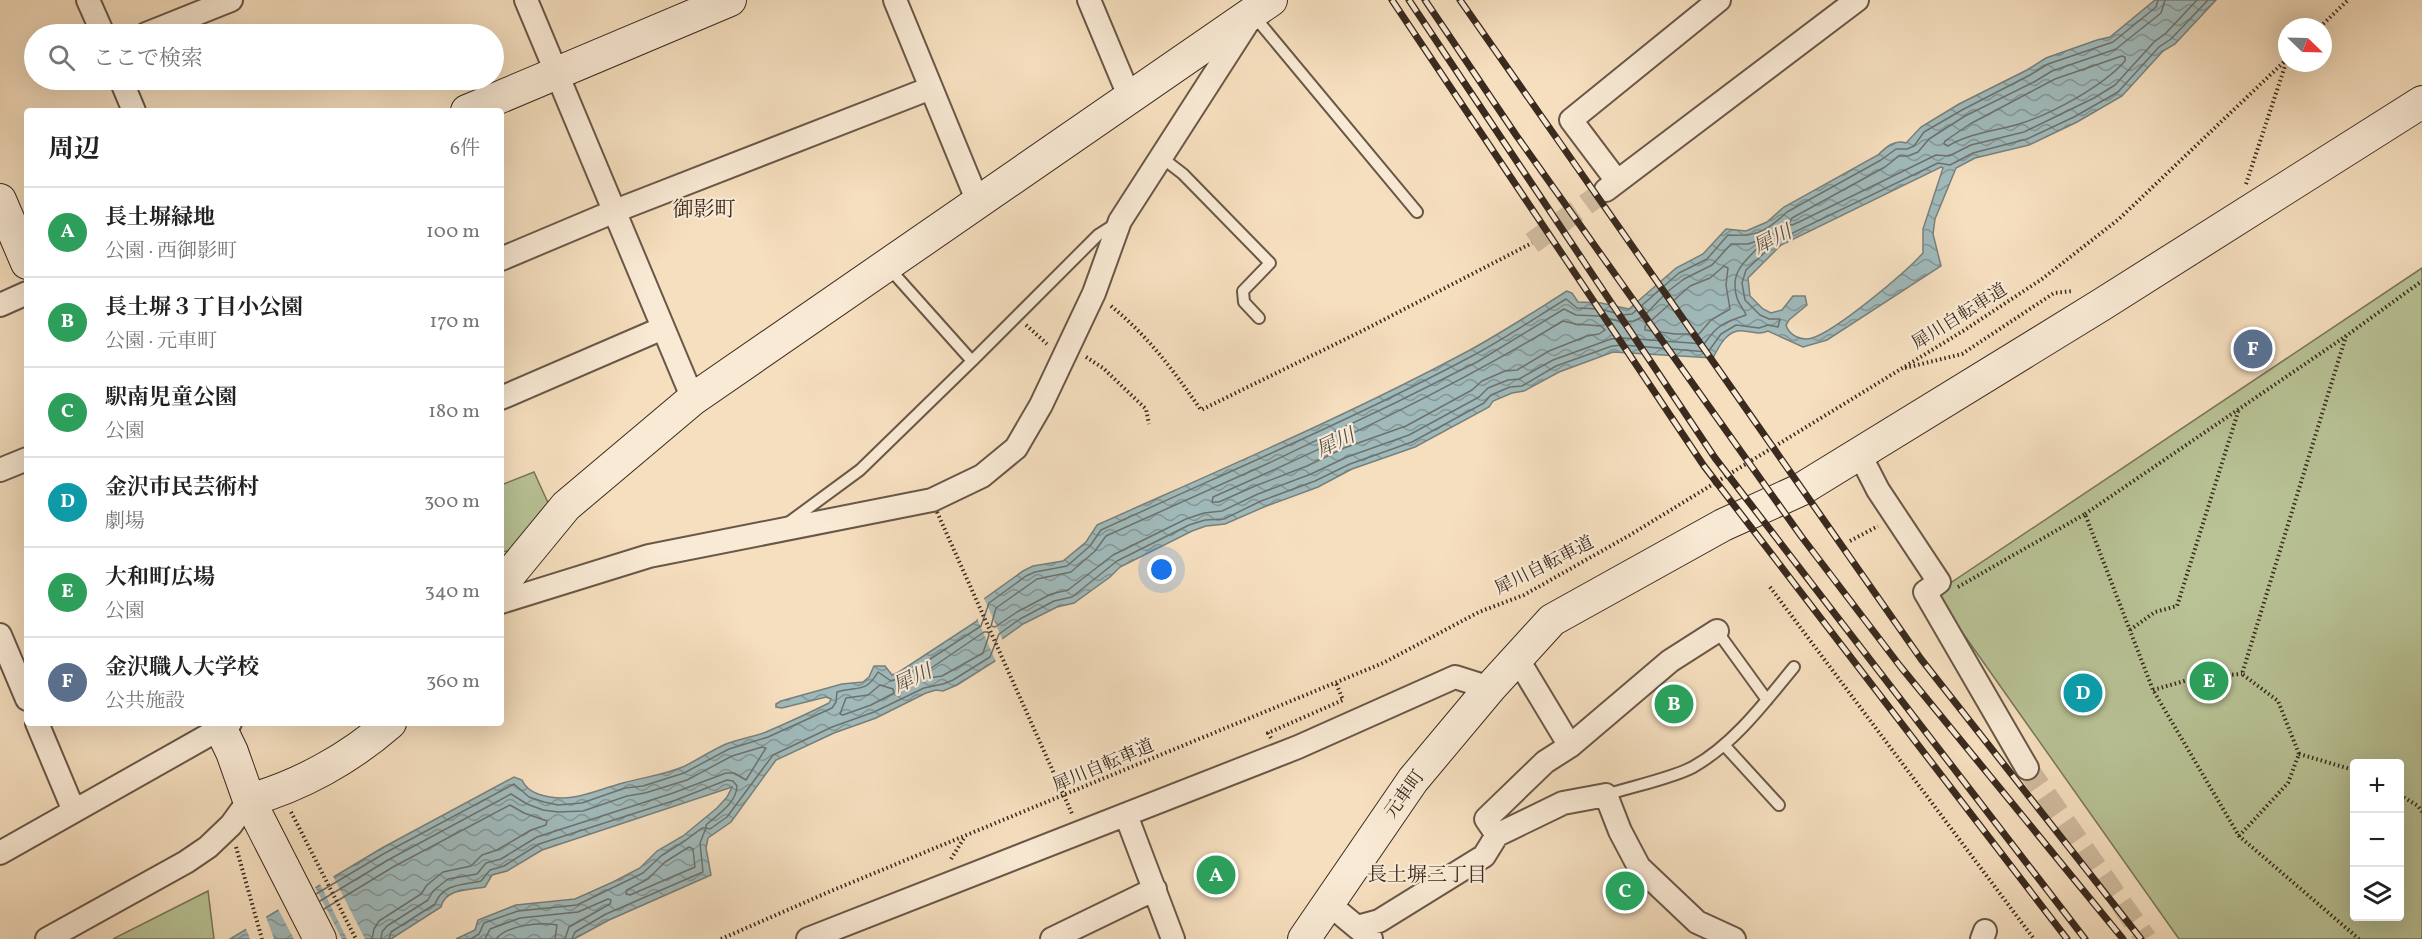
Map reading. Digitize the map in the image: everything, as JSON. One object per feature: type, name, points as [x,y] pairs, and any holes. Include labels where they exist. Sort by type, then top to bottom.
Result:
[{"type":"street","points":[[88,0],[98,24]]},
{"type":"street","points":[[171,24],[231,0]]},
{"type":"street","points":[[526,0],[693,399]]},
{"type":"street","points":[[473,108],[730,0]]},
{"type":"street","points":[[895,0],[978,202]]},
{"type":"street","points":[[1089,0],[1130,98]]},
{"type":"street","points":[[1719,0],[1571,120],[1612,185],[1857,0]]},
{"type":"street","points":[[504,581],[566,506],[693,399],[1262,7]]},
{"type":"street","points":[[504,601],[650,556],[932,500],[982,476],[1016,448],[1041,405],[1094,293],[1120,221],[1262,7]]},
{"type":"street","points":[[504,258],[615,211],[931,88]]},
{"type":"street","points":[[125,90],[133,108]]},
{"type":"street","name":"元車町","points":[[1305,939],[1413,780],[1516,658],[1552,620],[1723,525],[1800,490],[2422,102]]},
{"type":"street","points":[[0,200],[24,256]]},
{"type":"street","points":[[0,305],[24,294]]},
{"type":"street","points":[[504,397],[663,327]]},
{"type":"street","points":[[1859,453],[1878,490],[1940,582],[1925,592],[2027,768]]},
{"type":"street","points":[[0,470],[24,460]]},
{"type":"street","points":[[1497,836],[1486,819],[1545,762],[1570,746],[1670,661],[1717,631]]},
{"type":"street","points":[[0,635],[6,666],[24,694]]},
{"type":"street","points":[[1516,658],[1570,746]]},
{"type":"street","points":[[808,939],[1278,755],[1455,677],[1490,688]]},
{"type":"street","points":[[38,726],[74,811]]},
{"type":"street","points":[[0,853],[221,726]]},
{"type":"street","points":[[223,726],[256,814],[320,939]]},
{"type":"street","points":[[47,939],[193,857],[208,847],[231,825],[256,814],[283,790],[366,745],[387,726]]},
{"type":"street","points":[[1329,904],[1364,933],[1379,921],[1484,856],[1497,836],[1563,802],[1606,795],[1620,831],[1639,867],[1695,931],[1734,939]]},
{"type":"street","points":[[1126,815],[1173,939]]},
{"type":"street","points":[[1052,939],[1155,889]]},
{"type":"lane","points":[[1262,7],[1417,212]]},
{"type":"lane","points":[[1161,157],[1183,174],[1270,263],[1243,291],[1244,302],[1259,318]]},
{"type":"lane","points":[[776,531],[860,470],[1098,235],[1120,221]]},
{"type":"lane","points":[[886,265],[972,361]]},
{"type":"lane","points":[[1717,631],[1767,700]]},
{"type":"lane","points":[[1606,795],[1691,768],[1724,745],[1794,668]]},
{"type":"lane","points":[[1724,745],[1779,805]]},
{"type":"path","points":[[2329,18],[2348,0]]},
{"type":"path","name":"犀川自転車道","points":[[721,939],[831,891],[1383,663],[1479,612],[1524,595],[1630,535],[1901,369],[2042,279],[2119,219],[2278,68]]},
{"type":"path","points":[[2234,221],[2283,72]]},
{"type":"path","points":[[1094,293],[1136,327],[1167,361],[1201,410],[1362,331],[1532,243]]},
{"type":"path","points":[[1948,593],[2085,514],[2346,336],[2422,281]]},
{"type":"path","points":[[1901,369],[1962,354],[2054,293],[2078,290]]},
{"type":"path","points":[[1016,316],[1066,351],[1103,368],[1146,409],[1149,424]]},
{"type":"path","points":[[2242,674],[2346,336]]},
{"type":"path","points":[[2130,630],[2155,612],[2177,606],[2240,409]]},
{"type":"path","points":[[937,512],[1073,816]]},
{"type":"path","points":[[2085,514],[2153,690],[2239,836],[2359,939]]},
{"type":"path","points":[[1850,541],[1896,516]]},
{"type":"path","points":[[1770,587],[2034,939]]},
{"type":"path","points":[[2153,690],[2198,677],[2242,674],[2278,701],[2299,754],[2288,783],[2239,836]]},
{"type":"path","points":[[1278,755],[1268,732],[1343,700],[1336,682]]},
{"type":"path","points":[[2299,754],[2350,769]]},
{"type":"path","points":[[2404,797],[2418,806],[2422,812]]},
{"type":"path","points":[[290,811],[356,939]]},
{"type":"path","points":[[236,844],[262,939]]},
{"type":"green space","points":[[2422,268],[2422,939],[2179,939],[1938,598],[1940,590]]},
{"type":"green space","points":[[534,472],[549,505],[516,550],[504,552],[504,484]]},
{"type":"green space","points":[[208,891],[214,939],[113,939]]},
{"type":"water","name":"犀川","points":[[2155,0],[2216,0],[2175,44],[2163,51],[2122,96],[2077,122],[2029,145],[1975,158],[1956,168],[1935,219],[1933,234],[1941,266],[1827,340],[1803,347],[1768,331],[1759,333],[1738,331],[1725,339],[1713,358],[1613,352],[1559,372],[1524,391],[1493,401],[1489,407],[1415,447],[1352,469],[1318,487],[1225,524],[1206,526],[1192,531],[1120,567],[1074,603],[1057,607],[1023,624],[1002,639],[995,661],[957,685],[943,691],[936,690],[926,693],[876,718],[834,733],[776,760],[731,822],[708,838],[706,848],[711,875],[609,920],[574,939],[456,939],[475,930],[478,920],[516,905],[575,899],[640,868],[657,851],[683,836],[717,808],[732,787],[542,850],[507,871],[492,875],[485,887],[447,896],[441,907],[391,939],[230,939],[382,848],[514,777],[522,780],[526,787],[535,793],[561,798],[581,796],[662,774],[685,766],[726,744],[782,725],[829,703],[831,699],[826,697],[782,708],[776,707],[776,704],[781,701],[842,684],[863,682],[869,677],[874,666],[885,666],[892,675],[899,672],[977,621],[984,599],[1023,571],[1033,566],[1063,561],[1086,542],[1097,525],[1378,397],[1482,343],[1567,291],[1572,293],[1578,302],[1601,303],[1629,309],[1676,268],[1703,254],[1726,229],[1746,231],[1767,222],[1784,207],[1878,155],[1891,144],[1906,143],[1921,127],[1959,104],[2046,58],[2110,37]],"holes":[[[1943,168],[1923,229],[1923,253],[1886,287],[1837,325],[1812,338],[1800,338],[1793,335],[1786,325],[1807,305],[1805,296],[1793,296],[1782,310],[1771,313],[1763,309],[1750,296],[1748,278],[1781,245]]]},
{"type":"pier","points":[[983,596],[1004,643],[997,664],[976,616]]},
{"type":"pier","points":[[332,874],[365,939],[347,939],[319,882]]},
{"type":"pier","points":[[314,885],[342,939],[294,939],[277,907]]},
{"type":"pier","points":[[265,914],[274,939],[250,939],[245,926]]},
{"type":"tunnel","points":[[1532,243],[1606,190]]},
{"type":"tunnel","points":[[2027,768],[2146,939]]},
{"type":"railway","points":[[1392,0],[1704,466],[2067,939]]},
{"type":"railway","points":[[1409,0],[1715,458],[2085,939]]},
{"type":"railway","points":[[1425,0],[1516,135],[1801,536],[1900,666],[2123,939]]},
{"type":"railway","points":[[1460,0],[1921,659],[2141,939]]},
{"type":"place","name":"金沢職人大学校","points":[[2253,349]]},
{"type":"place","name":"大和町広場","points":[[2209,681]]},
{"type":"place","name":"金沢市民芸術村","points":[[2083,693]]},
{"type":"place","name":"長土塀３丁目小公園","points":[[1674,704]]},
{"type":"place","name":"長土塀緑地","points":[[1216,875]]},
{"type":"place","name":"駅南児童公園","points":[[1625,891]]},
{"type":"district","name":"御影町","points":[[704,209]]},
{"type":"district","name":"長土塀三丁目","points":[[1427,874]]}]
